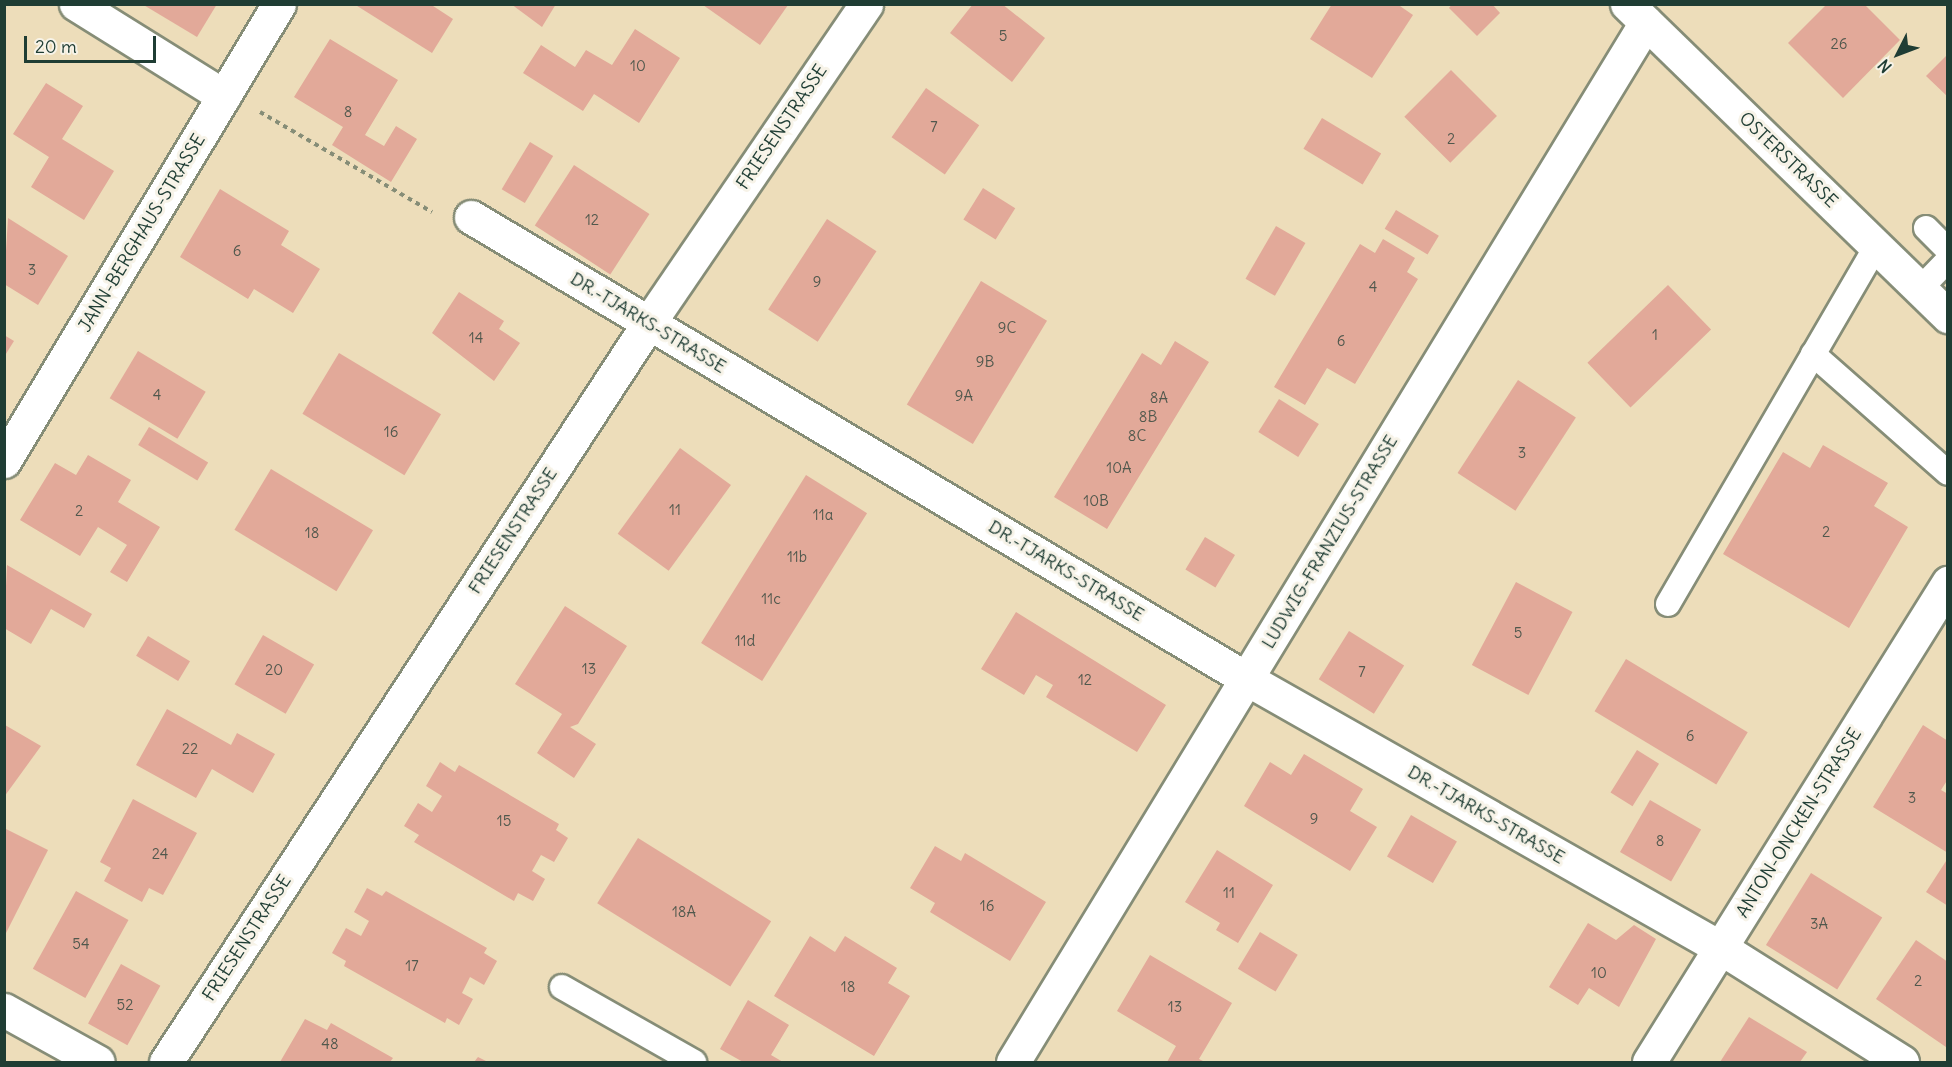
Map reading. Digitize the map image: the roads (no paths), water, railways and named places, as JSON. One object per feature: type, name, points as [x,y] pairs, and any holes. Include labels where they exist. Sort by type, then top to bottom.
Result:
[{"type":"street","points":[[76,4],[226,93]]},
{"type":"street","name":"JANN-BERGHAUS-STRASSE","points":[[4,460],[279,4]]},
{"type":"street","name":"FRIESENSTRASSE","points":[[166,1062],[648,324],[866,4]]},
{"type":"street","name":"OSTERSTRASSE","points":[[1636,13],[1947,316]]},
{"type":"street","name":"LUDWIG-FRANZIUS-STRASSE","points":[[1013,1062],[1247,679],[1636,13]]},
{"type":"street","name":"DR.-TJARKS-STRASSE","points":[[471,218],[1247,679],[1721,948],[1902,1062]]},
{"type":"street","name":"ANTON-ONCKEN-STRASSE","points":[[1649,1062],[1947,583]]},
{"type":"street","points":[[4,1010],[98,1062]]},
{"type":"lane","points":[[1926,228],[1947,250]]},
{"type":"lane","points":[[1668,604],[1876,246]]},
{"type":"lane","points":[[1920,289],[1947,260]]},
{"type":"lane","points":[[1813,354],[1947,473]]},
{"type":"lane","points":[[562,987],[694,1062]]}]
